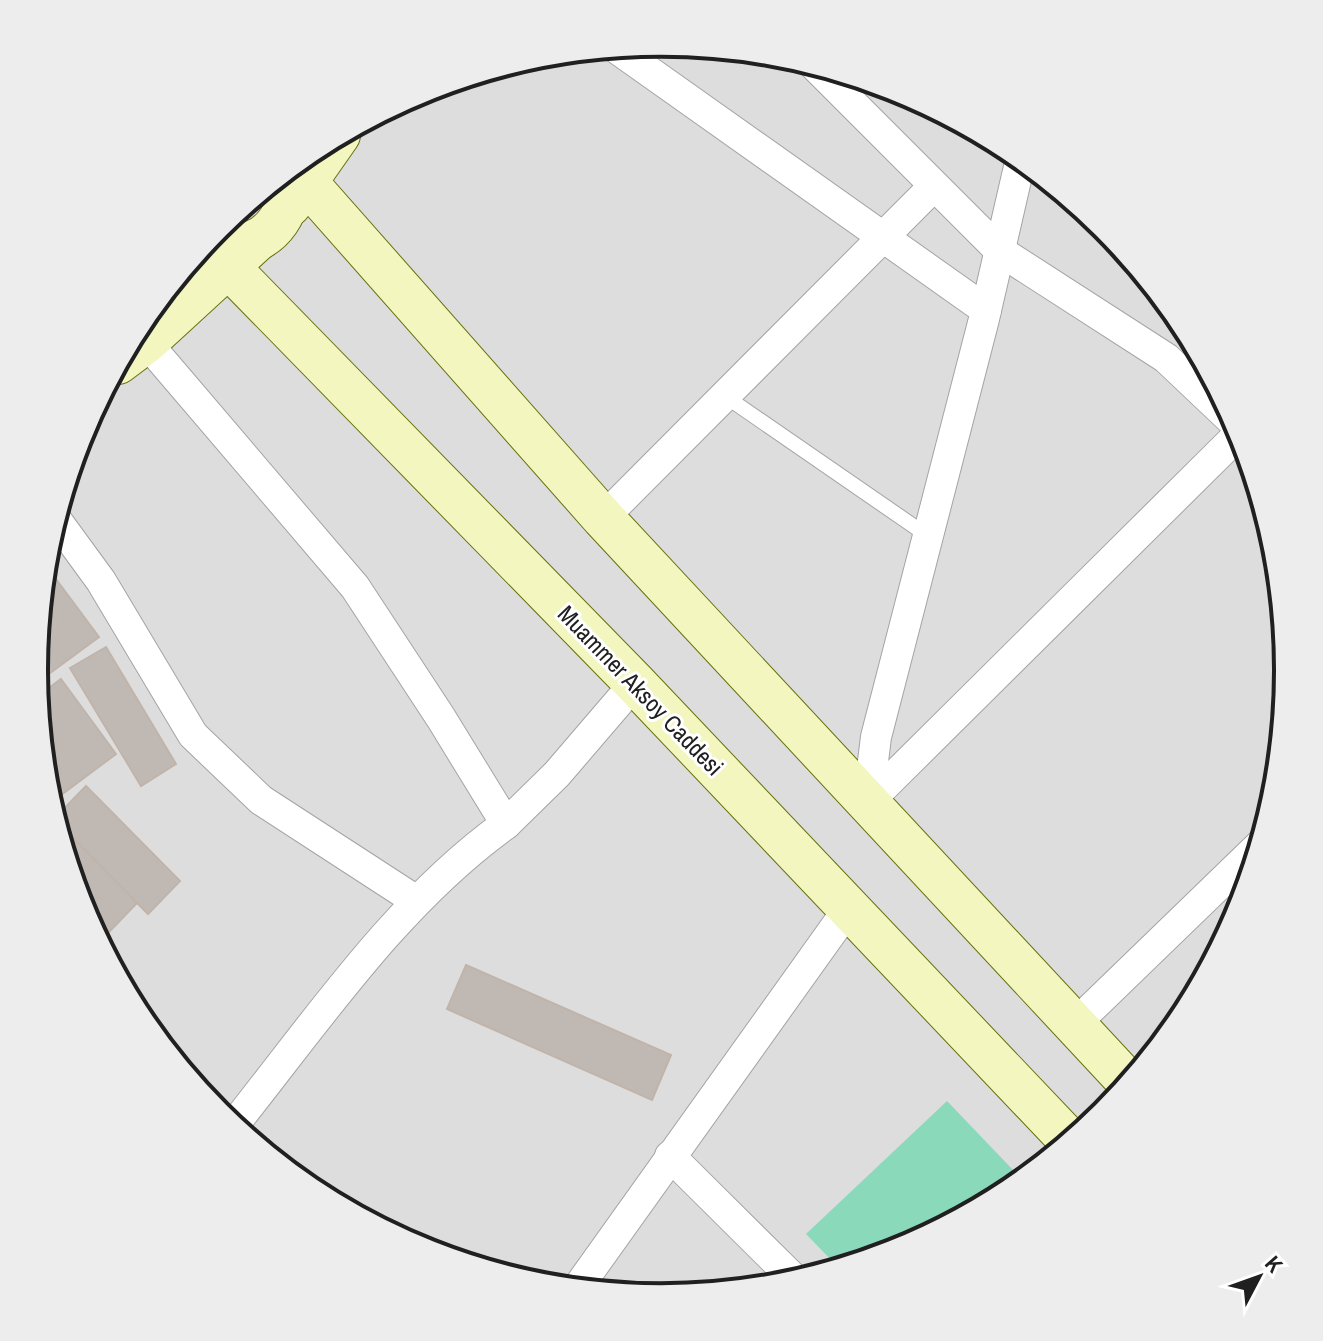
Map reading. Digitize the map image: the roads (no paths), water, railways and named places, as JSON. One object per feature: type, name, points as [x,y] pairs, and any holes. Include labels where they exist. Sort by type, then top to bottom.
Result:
[{"type":"main road","points":[[147,337],[295,179]]},
{"type":"main road","points":[[259,215],[603,518],[1122,1076]]},
{"type":"main road","name":"Muammer Aksoy Caddesi","points":[[259,215],[635,683],[1063,1134]]},
{"type":"street","points":[[630,58],[986,310]]},
{"type":"street","points":[[830,81],[1000,251],[1166,358],[1214,404]]},
{"type":"street","points":[[868,802],[876,737],[986,310],[1018,172]]},
{"type":"street","points":[[603,518],[934,186]]},
{"type":"street","points":[[135,356],[355,587],[506,824]]},
{"type":"street","points":[[868,802],[1230,441]]},
{"type":"street","points":[[65,531],[101,581],[193,735],[261,800],[415,900]]},
{"type":"street","points":[[241,1116],[415,900],[471,849],[506,824],[557,774],[635,683]]},
{"type":"street","points":[[1075,1024],[1244,860]]},
{"type":"street","points":[[584,1279],[849,908]]},
{"type":"street","points":[[670,1156],[786,1271]]},
{"type":"lane","points":[[725,396],[928,536]]}]
